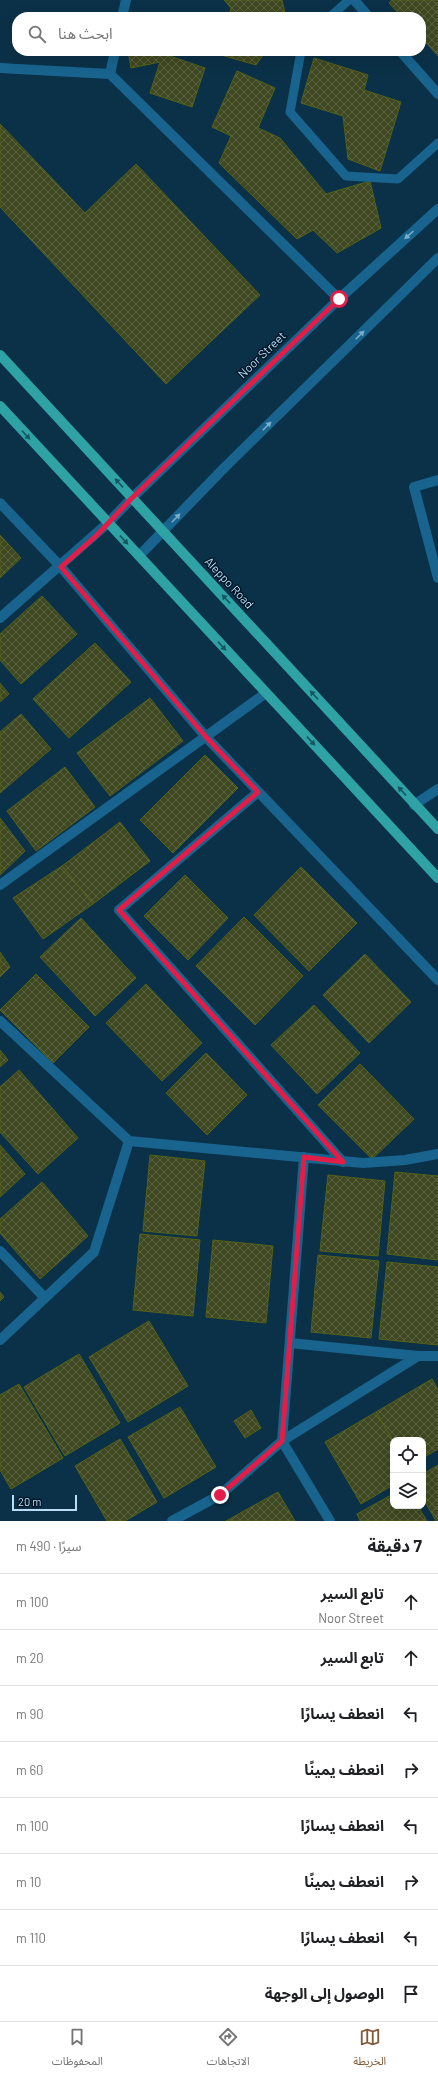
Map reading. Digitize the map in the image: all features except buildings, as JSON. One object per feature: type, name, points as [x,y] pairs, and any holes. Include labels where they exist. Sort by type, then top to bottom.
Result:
[{"type":"main road","name":"Aleppo Road","points":[[0,355],[414,805],[438,829]]},
{"type":"main road","points":[[0,406],[438,878]]},
{"type":"street","points":[[123,12],[126,0]]},
{"type":"street","points":[[354,0],[365,12]]},
{"type":"street","points":[[110,74],[114,56]]},
{"type":"street","points":[[404,56],[438,94]]},
{"type":"street","points":[[0,68],[110,74],[339,299]]},
{"type":"street","name":"Noor Street","points":[[0,618],[61,567],[339,299],[438,209]]},
{"type":"street","points":[[139,556],[438,258]]},
{"type":"street","points":[[438,480],[414,487],[438,578]]},
{"type":"street","points":[[0,503],[61,567],[206,737],[438,980]]},
{"type":"street","points":[[0,885],[266,693]]},
{"type":"street","points":[[414,805],[438,790]]},
{"type":"street","points":[[258,792],[119,910],[343,1162]]},
{"type":"street","points":[[0,1021],[129,1141],[364,1163],[405,1160],[438,1154]]},
{"type":"street","points":[[0,1340],[94,1252],[129,1141]]},
{"type":"street","points":[[304,1157],[282,1441],[330,1521]]},
{"type":"street","points":[[0,1251],[45,1298]]},
{"type":"street","points":[[290,1344],[418,1356],[438,1356]]},
{"type":"street","points":[[172,1521],[220,1495],[282,1441],[418,1356]]},
{"type":"lane","points":[[336,12],[349,0]]},
{"type":"lane","points":[[300,56],[290,112],[346,176],[398,179],[438,143]]},
{"type":"route","points":[[220,1495],[282,1441],[304,1157],[343,1162],[119,910],[258,792],[206,737],[61,567],[97,535],[132,498],[339,299]]}]
